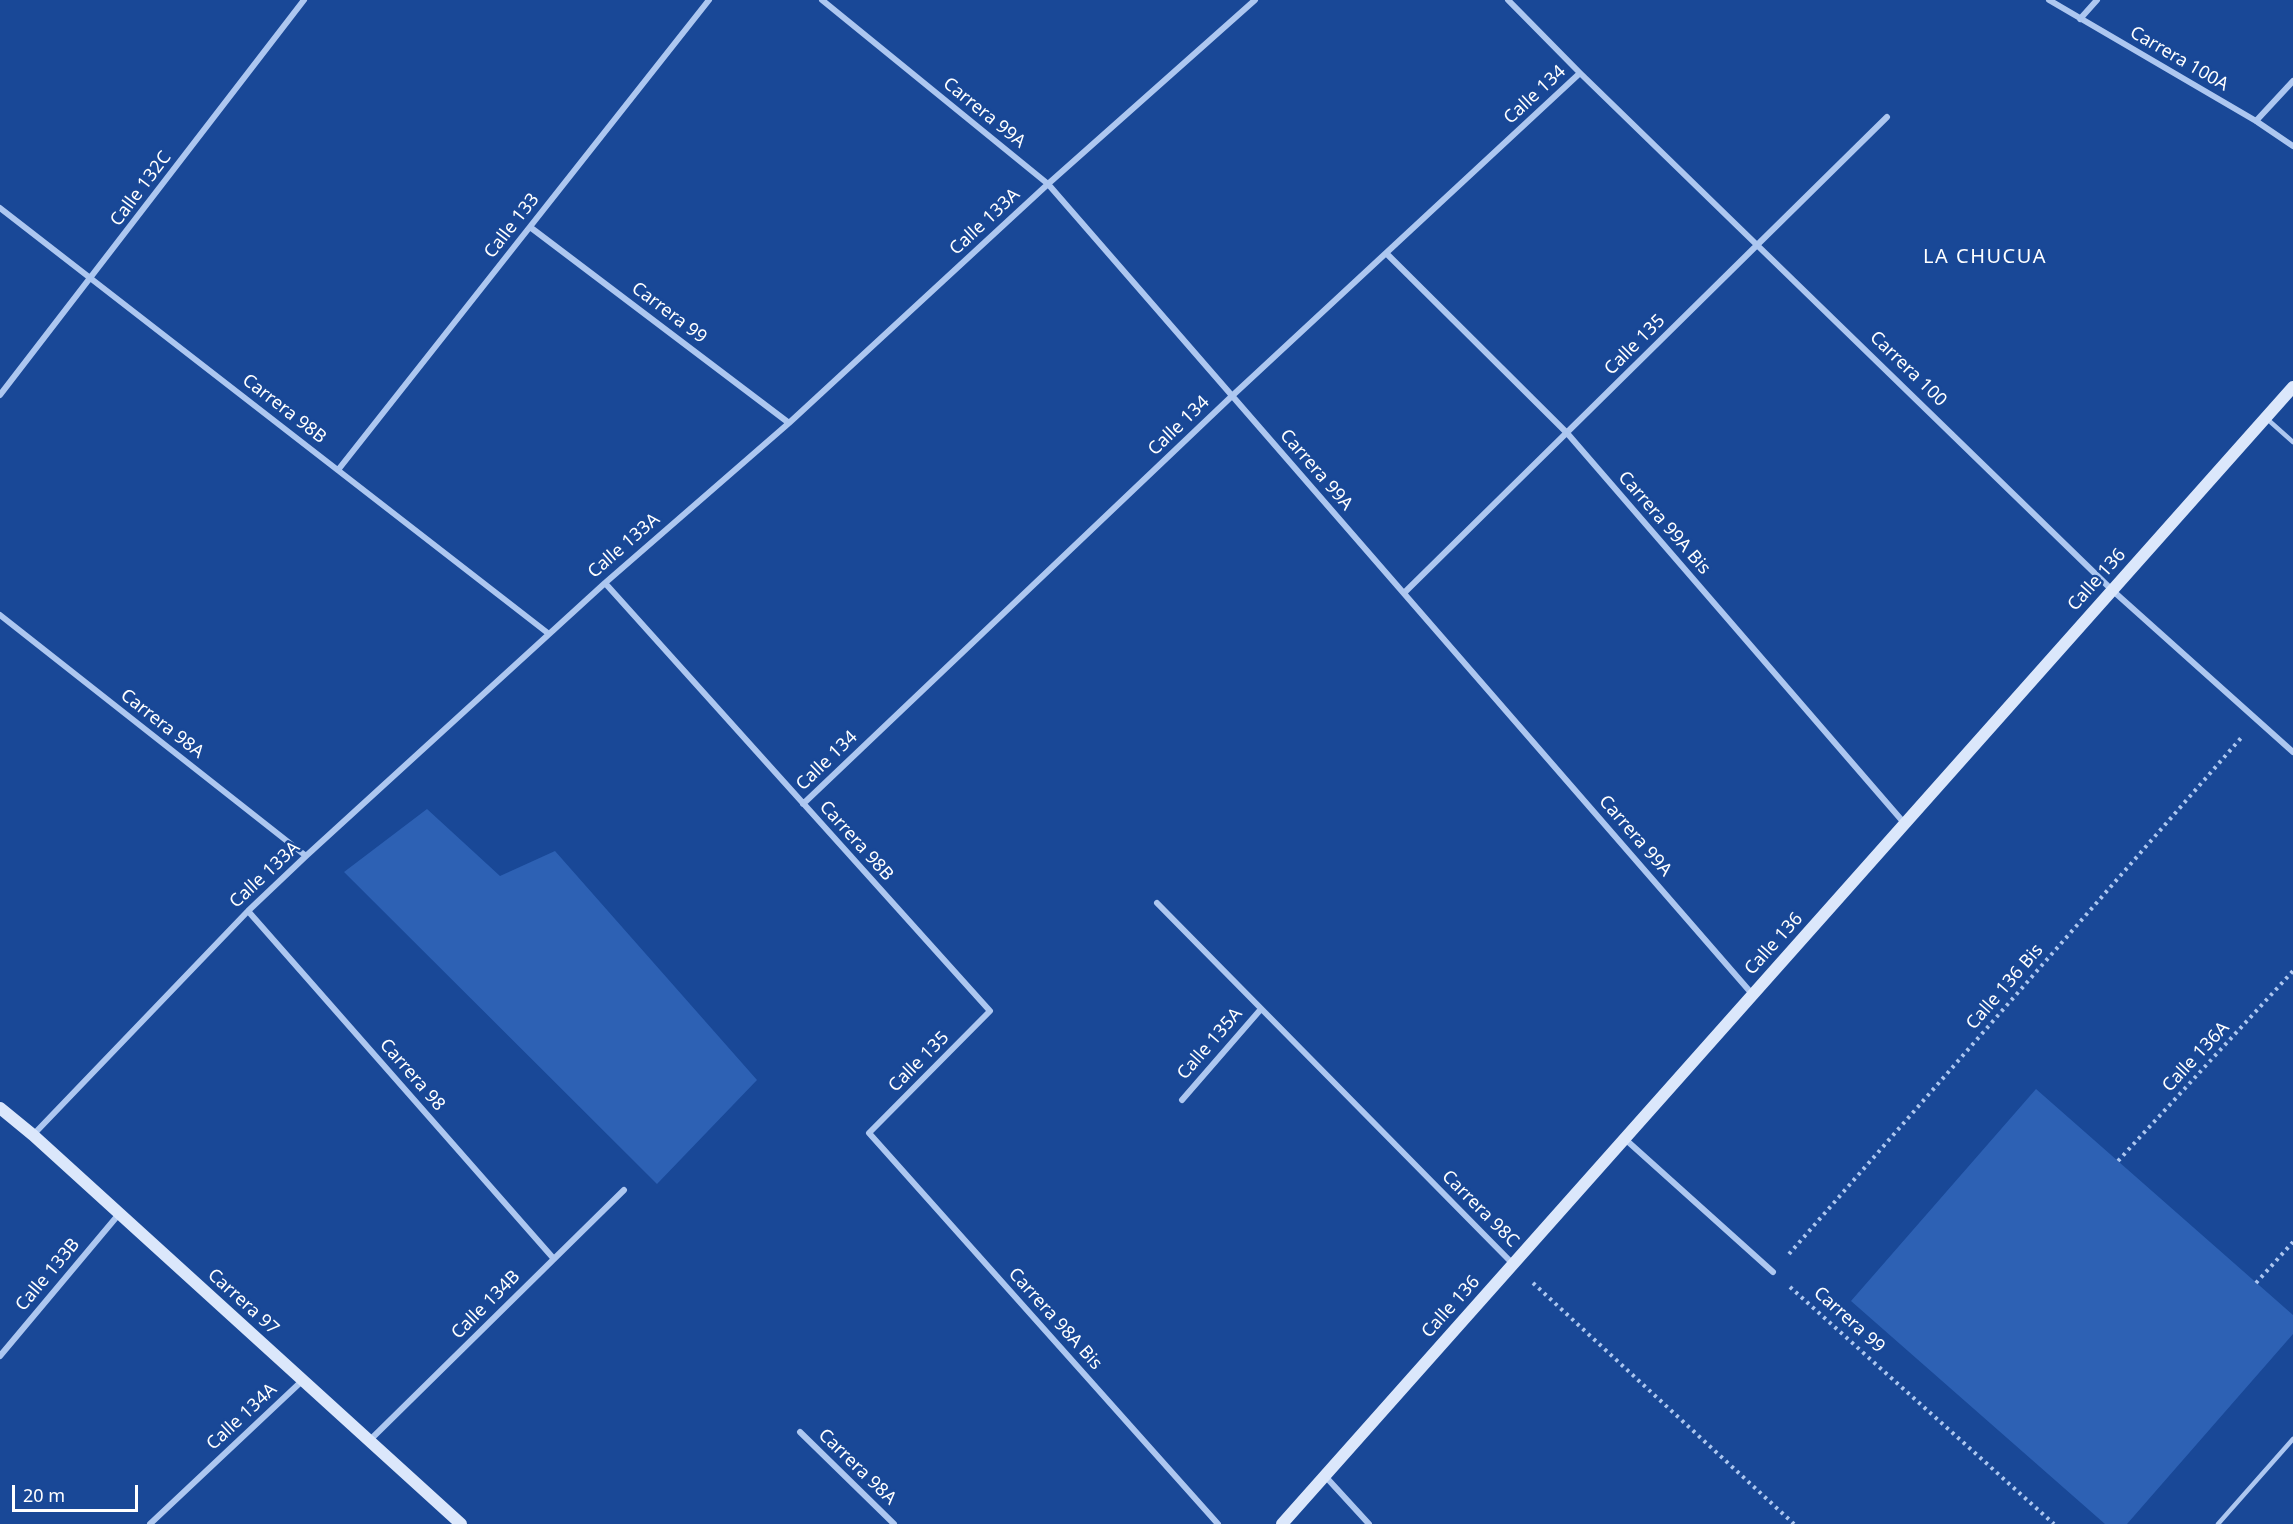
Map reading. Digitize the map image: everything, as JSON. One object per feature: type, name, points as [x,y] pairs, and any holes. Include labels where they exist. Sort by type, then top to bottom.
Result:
[{"type":"street","name":"Calle 132C","points":[[0,395],[304,0]]},
{"type":"street","name":"Calle 133","points":[[338,470],[709,0]]},
{"type":"street","name":"Carrera 99A","points":[[822,0],[1048,184],[1753,995]]},
{"type":"street","name":"Calle 133A","points":[[33,1135],[248,911],[306,856],[605,583],[789,423],[1048,184],[1255,0]]},
{"type":"street","name":"Carrera 100","points":[[1508,0],[1580,73],[2112,590],[2293,752]]},
{"type":"street","name":"Carrera 100A","points":[[2049,0],[2256,121],[2293,146]]},
{"type":"street","points":[[2080,19],[2097,0]]},
{"type":"street","name":"Calle 134","points":[[803,804],[1232,396],[1580,73]]},
{"type":"street","points":[[2256,121],[2293,81]]},
{"type":"street","name":"Calle 135","points":[[1404,593],[1887,117]]},
{"type":"street","name":"Carrera 98B","points":[[0,208],[549,634]]},
{"type":"street","name":"Carrera 99","points":[[530,227],[789,423]]},
{"type":"street","name":"Carrera 99A Bis","points":[[1387,254],[1567,433],[1905,824]]},
{"type":"street","name":"Calle 136","points":[[1282,1524],[2293,387]]},
{"type":"street","name":"Carrera 98B","points":[[605,583],[990,1011]]},
{"type":"street","name":"Carrera 98A","points":[[0,615],[306,856]]},
{"type":"street","name":"Carrera 98C","points":[[1156,903],[1513,1264]]},
{"type":"street","name":"Carrera 98","points":[[248,911],[554,1258]]},
{"type":"street","name":"Calle 135A","points":[[1182,1100],[1261,1008]]},
{"type":"street","name":"Calle 135","points":[[869,1133],[990,1011]]},
{"type":"street","name":"Carrera 97","points":[[0,1108],[33,1135],[460,1524]]},
{"type":"street","name":"Carrera 98A Bis","points":[[869,1133],[1218,1524]]},
{"type":"street","points":[[1625,1139],[1773,1272]]},
{"type":"street","name":"Calle 134B","points":[[369,1441],[624,1190]]},
{"type":"street","name":"Calle 133B","points":[[0,1356],[119,1214]]},
{"type":"street","name":"Calle 134A","points":[[150,1524],[303,1380]]},
{"type":"street","name":"Carrera 98A","points":[[800,1432],[894,1524]]},
{"type":"street","points":[[1325,1476],[1369,1524]]},
{"type":"lane","points":[[2266,418],[2293,442]]},
{"type":"lane","points":[[2218,1524],[2293,1439]]},
{"type":"path","name":"Calle 136 Bis","points":[[1773,1272],[2257,720]]},
{"type":"path","name":"Calle 136A","points":[[2118,1161],[2293,971]]},
{"type":"path","points":[[2256,1283],[2293,1242]]},
{"type":"path","name":"Carrera 98C","points":[[1513,1264],[1794,1524]]},
{"type":"path","name":"Carrera 99","points":[[1773,1272],[2054,1524]]},
{"type":"shaded area","points":[[427,809],[500,876],[555,851],[757,1080],[657,1184],[344,872]]},
{"type":"shaded area","points":[[2036,1089],[2293,1315],[2293,1334],[2127,1524],[2105,1524],[1851,1301]]},
{"type":"district","name":"LA CHUCUA","points":[[1985,257]]}]
